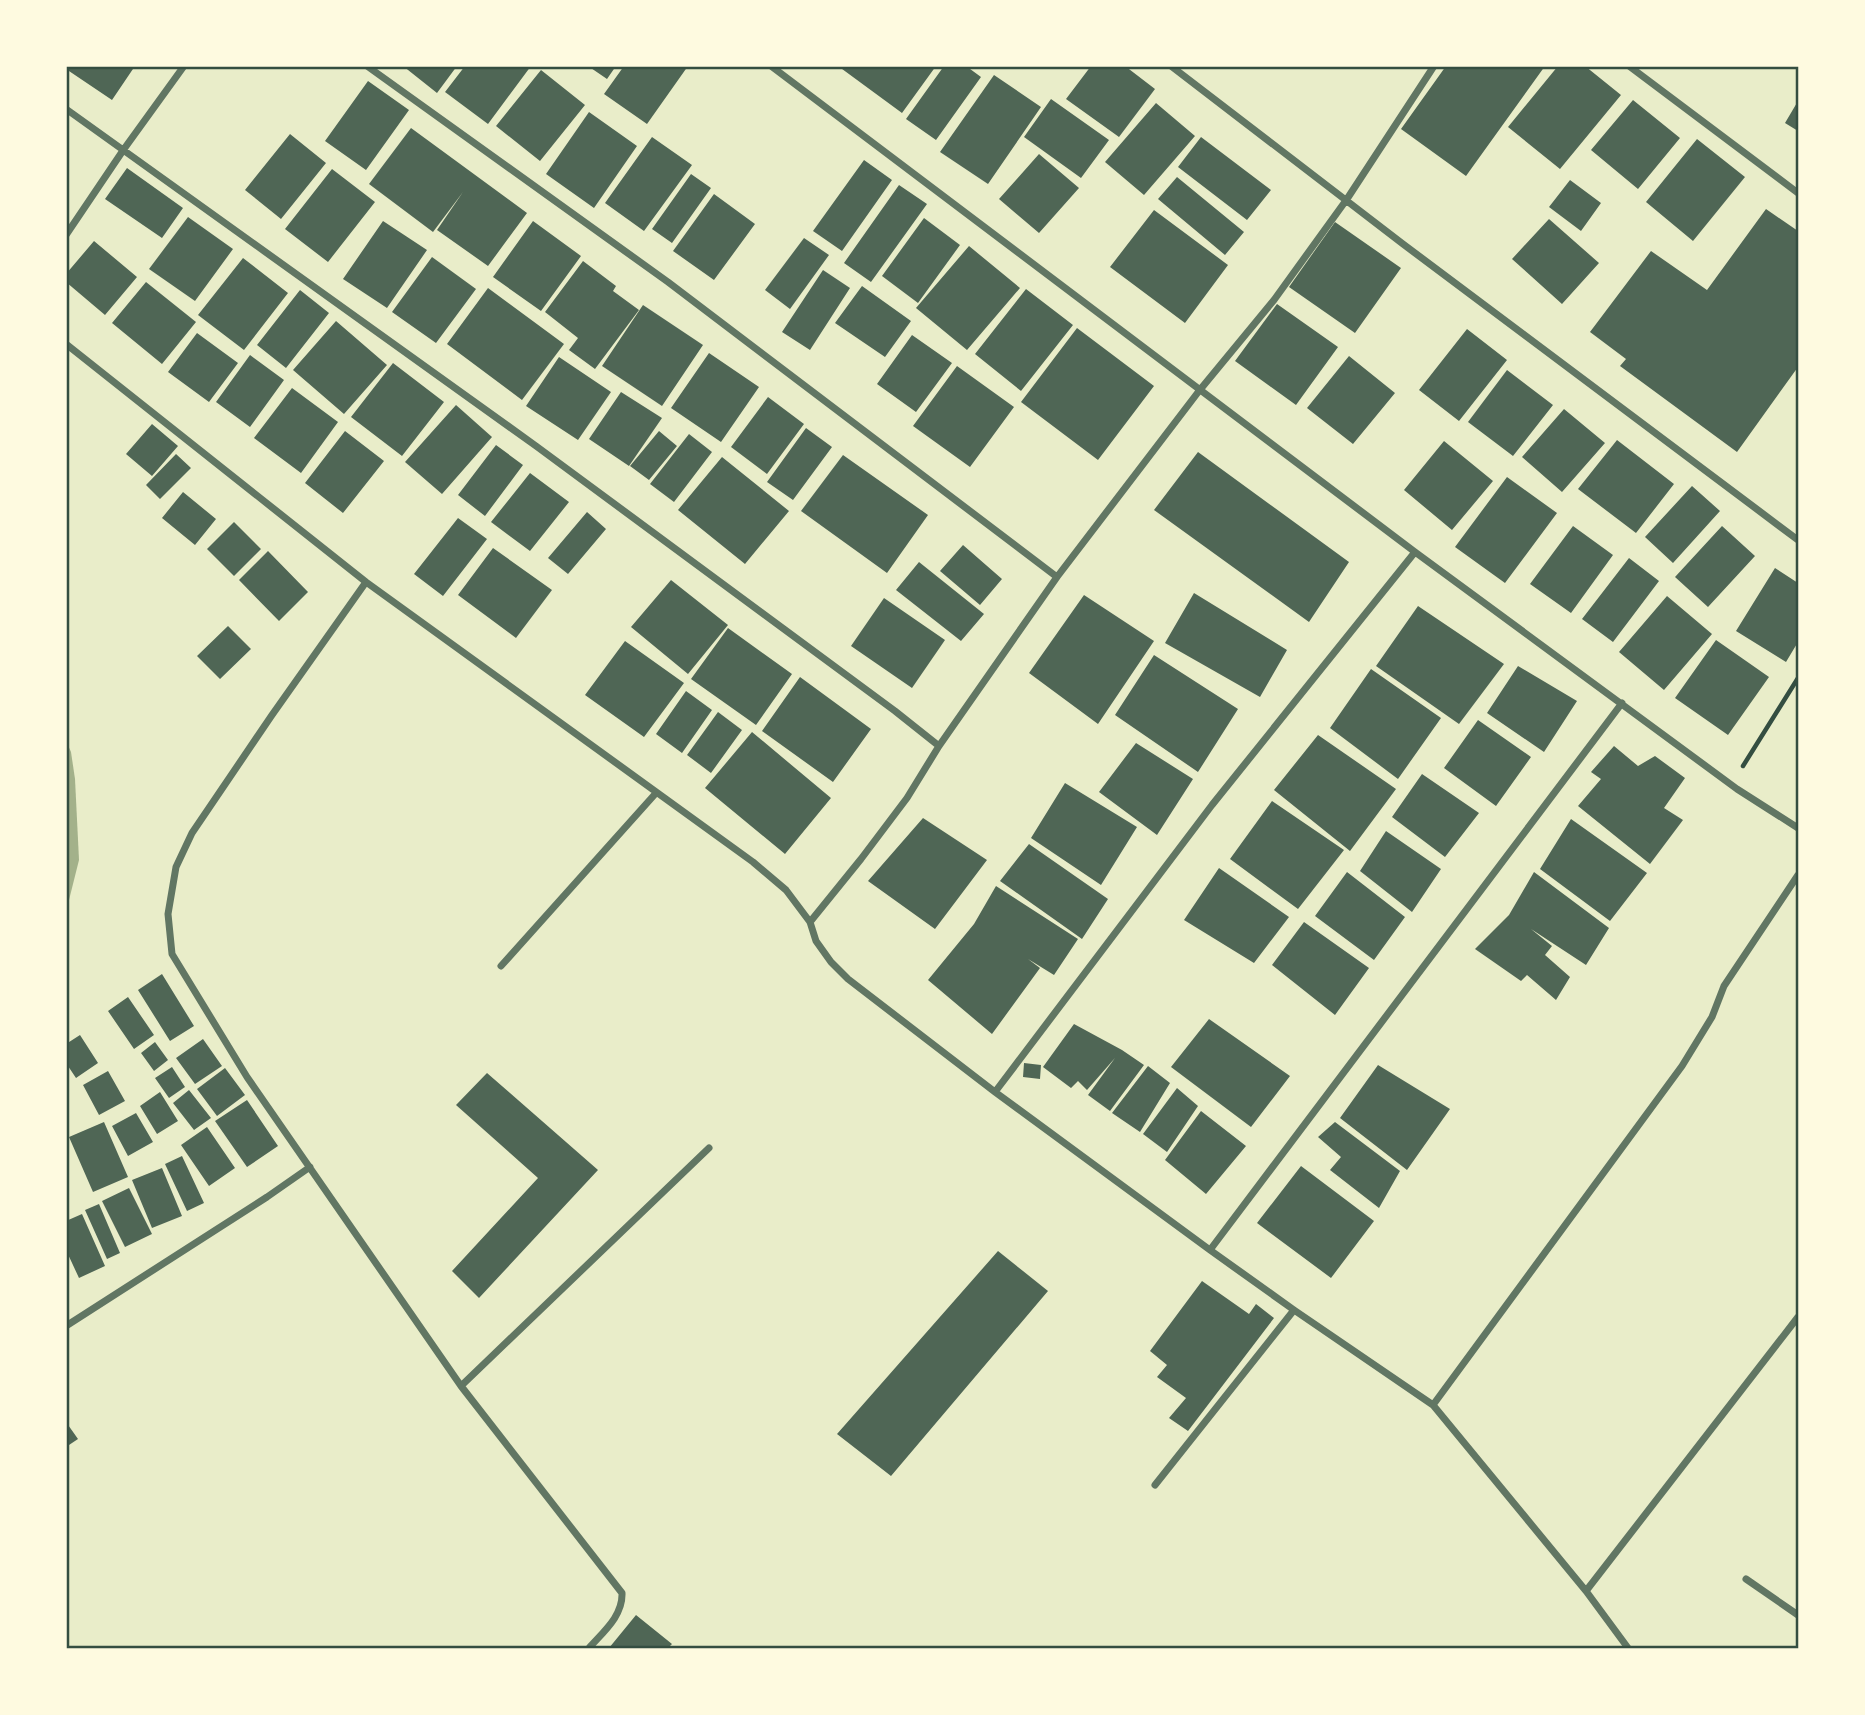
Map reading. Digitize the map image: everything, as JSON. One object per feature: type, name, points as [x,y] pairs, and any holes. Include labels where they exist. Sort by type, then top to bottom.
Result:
[{"type":"street","points":[[66,235],[184,66]]},
{"type":"street","points":[[367,66],[668,282],[1057,577]]},
{"type":"street","points":[[771,66],[1415,552],[1731,784],[1798,828]]},
{"type":"street","points":[[1171,66],[1798,540]]},
{"type":"street","points":[[810,922],[888,824],[1057,577],[1199,391],[1275,300],[1347,199],[1434,66]]},
{"type":"street","points":[[1629,66],[1798,193]]},
{"type":"street","points":[[66,109],[536,446],[895,711],[939,747]]},
{"type":"street","points":[[66,344],[366,582],[753,862],[786,890],[810,922],[823,952],[848,979],[995,1092],[1210,1250],[1433,1405],[1586,1591],[1628,1648]]},
{"type":"street","points":[[995,1092],[1212,806],[1415,552]]},
{"type":"street","points":[[366,582],[192,832],[176,867],[168,914],[172,954],[247,1077],[461,1386],[622,1593],[620,1612],[589,1648]]},
{"type":"street","points":[[1210,1250],[1622,703]]},
{"type":"street","points":[[501,966],[656,793]]},
{"type":"street","points":[[1433,1405],[1682,1066],[1720,1001],[1724,986],[1798,876]]},
{"type":"street","points":[[461,1386],[709,1147]]},
{"type":"street","points":[[66,1326],[245,1212],[310,1167]]},
{"type":"street","points":[[1155,1485],[1294,1310]]},
{"type":"street","points":[[1586,1591],[1798,1317]]},
{"type":"street","points":[[1746,1579],[1798,1615]]},
{"type":"path","points":[[1731,784],[1798,678]]},
{"type":"shaded area","points":[[67,743],[75,779],[79,860],[67,908]]},
{"type":"building","points":[[66,66],[135,66],[112,100],[66,69]]},
{"type":"building","points":[[403,66],[457,66],[437,93]]},
{"type":"building","points":[[465,66],[531,66],[488,124],[445,92]]},
{"type":"building","points":[[588,66],[616,66],[607,79]]},
{"type":"building","points":[[624,66],[688,66],[647,124],[604,94]]},
{"type":"building","points":[[838,66],[936,66],[902,113]]},
{"type":"building","points":[[944,66],[966,66],[981,77],[936,140],[906,119]]},
{"type":"building","points":[[1091,66],[1125,66],[1155,89],[1119,137],[1066,99]]},
{"type":"building","points":[[1446,66],[1545,66],[1466,176],[1401,129]]},
{"type":"building","points":[[1558,66],[1585,66],[1621,95],[1560,169],[1508,127]]},
{"type":"building","points":[[541,70],[585,105],[540,161],[496,126]]},
{"type":"building","points":[[994,75],[1041,107],[988,184],[940,152]]},
{"type":"building","points":[[368,81],[409,110],[366,170],[325,141]]},
{"type":"building","points":[[1051,99],[1109,140],[1081,178],[1024,137]]},
{"type":"building","points":[[1633,100],[1680,138],[1638,189],[1591,150]]},
{"type":"building","points":[[1798,101],[1798,131],[1785,123]]},
{"type":"building","points":[[1156,103],[1195,136],[1144,195],[1105,162]]},
{"type":"building","points":[[589,112],[637,146],[594,208],[546,174]]},
{"type":"building","points":[[411,128],[527,213],[488,266],[437,230],[463,192],[433,232],[369,184]]},
{"type":"building","points":[[290,134],[326,163],[281,219],[245,190]]},
{"type":"building","points":[[652,137],[692,165],[644,231],[605,203]]},
{"type":"building","points":[[1201,137],[1271,190],[1247,220],[1178,167]]},
{"type":"building","points":[[1697,139],[1745,177],[1693,241],[1646,202]]},
{"type":"building","points":[[1039,154],[1079,188],[1039,233],[999,199]]},
{"type":"building","points":[[864,160],[892,180],[842,251],[813,231]]},
{"type":"building","points":[[127,168],[183,208],[162,238],[105,199]]},
{"type":"building","points":[[332,169],[375,202],[328,262],[285,229]]},
{"type":"building","points":[[691,174],[711,188],[672,243],[652,229]]},
{"type":"building","points":[[1177,177],[1244,232],[1225,255],[1158,199]]},
{"type":"building","points":[[1570,180],[1601,203],[1581,231],[1549,207]]},
{"type":"building","points":[[899,185],[927,204],[871,282],[844,263]]},
{"type":"building","points":[[714,194],[755,224],[714,280],[673,251]]},
{"type":"building","points":[[1766,209],[1798,231],[1798,367],[1737,452],[1620,366],[1626,359],[1590,332],[1651,251],[1707,290]]},
{"type":"building","points":[[1154,210],[1228,265],[1185,323],[1110,267]]},
{"type":"building","points":[[188,217],[233,249],[195,301],[149,269]]},
{"type":"building","points":[[924,218],[960,245],[918,303],[882,276]]},
{"type":"building","points":[[1549,219],[1599,263],[1562,304],[1512,259]]},
{"type":"building","points":[[383,221],[427,250],[387,308],[343,279]]},
{"type":"building","points":[[533,221],[581,256],[541,311],[493,277]]},
{"type":"building","points":[[1335,222],[1401,268],[1355,333],[1289,287]]},
{"type":"building","points":[[804,238],[829,255],[790,309],[765,290]]},
{"type":"building","points":[[94,241],[137,277],[105,315],[66,282],[66,274]]},
{"type":"building","points":[[969,246],[1020,288],[967,350],[916,308]]},
{"type":"building","points":[[432,257],[476,289],[436,343],[392,312]]},
{"type":"building","points":[[243,258],[288,293],[244,350],[198,315]]},
{"type":"building","points":[[583,261],[616,286],[613,291],[639,310],[595,369],[569,350],[578,338],[545,312]]},
{"type":"building","points":[[823,270],[850,288],[810,350],[782,332]]},
{"type":"building","points":[[146,282],[196,322],[162,364],[112,323]]},
{"type":"building","points":[[862,286],[911,321],[885,357],[835,323]]},
{"type":"building","points":[[488,288],[564,344],[522,400],[447,344]]},
{"type":"building","points":[[1026,289],[1073,325],[1021,391],[975,354]]},
{"type":"building","points":[[300,290],[329,313],[286,368],[257,345]]},
{"type":"building","points":[[1277,304],[1338,347],[1296,405],[1235,361]]},
{"type":"building","points":[[643,305],[703,345],[662,406],[602,366]]},
{"type":"building","points":[[336,321],[387,365],[344,414],[293,370]]},
{"type":"building","points":[[1077,328],[1154,386],[1098,460],[1021,402]]},
{"type":"building","points":[[1467,329],[1507,360],[1459,421],[1419,390]]},
{"type":"building","points":[[197,333],[238,363],[209,402],[168,372]]},
{"type":"building","points":[[912,335],[952,363],[916,412],[877,384]]},
{"type":"building","points":[[709,353],[759,387],[721,442],[671,408]]},
{"type":"building","points":[[250,355],[284,380],[250,427],[216,402]]},
{"type":"building","points":[[1349,356],[1395,393],[1353,444],[1307,408]]},
{"type":"building","points":[[559,357],[611,392],[578,440],[526,406]]},
{"type":"building","points":[[393,363],[444,402],[402,456],[351,417]]},
{"type":"building","points":[[957,366],[1014,407],[970,467],[913,426]]},
{"type":"building","points":[[1507,370],[1553,405],[1513,456],[1468,422]]},
{"type":"building","points":[[292,388],[338,422],[301,473],[254,438]]},
{"type":"building","points":[[621,392],[662,418],[629,466],[589,439]]},
{"type":"building","points":[[768,397],[804,424],[767,474],[731,447]]},
{"type":"building","points":[[456,405],[492,437],[442,494],[405,462]]},
{"type":"building","points":[[1564,409],[1605,443],[1562,492],[1522,457]]},
{"type":"building","points":[[152,424],[178,446],[152,476],[126,454]]},
{"type":"building","points":[[806,428],[832,447],[793,500],[767,482]]},
{"type":"building","points":[[345,431],[384,461],[343,513],[305,483]]},
{"type":"building","points":[[659,431],[677,446],[649,480],[630,466]]},
{"type":"building","points":[[689,434],[712,452],[674,502],[650,484]]},
{"type":"building","points":[[1617,440],[1674,484],[1636,533],[1578,489]]},
{"type":"building","points":[[1444,441],[1493,481],[1452,530],[1404,490]]},
{"type":"building","points":[[496,445],[523,465],[485,516],[458,495]]},
{"type":"building","points":[[1198,452],[1349,562],[1309,622],[1154,510]]},
{"type":"building","points":[[176,454],[191,468],[160,499],[146,485]]},
{"type":"building","points":[[843,455],[928,515],[887,573],[801,511]]},
{"type":"building","points":[[722,457],[789,511],[745,564],[678,510]]},
{"type":"building","points":[[530,473],[569,502],[530,551],[491,522]]},
{"type":"building","points":[[1507,477],[1557,513],[1505,583],[1455,547]]},
{"type":"building","points":[[1692,486],[1720,511],[1673,563],[1645,537]]},
{"type":"building","points":[[183,492],[216,519],[195,545],[162,518]]},
{"type":"building","points":[[587,512],[606,529],[568,574],[548,558]]},
{"type":"building","points":[[458,518],[487,539],[443,596],[414,574]]},
{"type":"building","points":[[234,522],[261,549],[234,576],[207,549]]},
{"type":"building","points":[[1573,526],[1613,555],[1571,613],[1530,584]]},
{"type":"building","points":[[1722,526],[1755,556],[1708,607],[1675,577]]},
{"type":"building","points":[[963,545],[1002,579],[980,605],[940,571]]},
{"type":"building","points":[[493,548],[552,590],[516,638],[458,595]]},
{"type":"building","points":[[268,551],[308,592],[279,621],[239,580]]},
{"type":"building","points":[[1629,558],[1659,581],[1613,642],[1582,619]]},
{"type":"building","points":[[919,562],[984,614],[961,641],[896,590]]},
{"type":"building","points":[[1775,568],[1798,583],[1798,642],[1786,662],[1736,631]]},
{"type":"building","points":[[671,580],[728,625],[688,674],[631,627]]},
{"type":"building","points":[[1194,593],[1287,650],[1260,697],[1165,643]]},
{"type":"building","points":[[1084,595],[1154,641],[1098,724],[1029,673]]},
{"type":"building","points":[[1667,596],[1712,634],[1664,690],[1619,652]]},
{"type":"building","points":[[884,598],[945,640],[912,688],[851,646]]},
{"type":"building","points":[[1418,606],[1504,664],[1459,724],[1376,666]]},
{"type":"building","points":[[228,626],[251,649],[220,679],[197,656]]},
{"type":"building","points":[[728,628],[792,674],[756,725],[691,679]]},
{"type":"building","points":[[1716,640],[1769,677],[1728,735],[1675,698]]},
{"type":"building","points":[[625,641],[684,683],[644,737],[585,695]]},
{"type":"building","points":[[1154,655],[1238,709],[1198,772],[1115,715]]},
{"type":"building","points":[[1518,666],[1577,701],[1544,752],[1487,713]]},
{"type":"building","points":[[1371,669],[1441,718],[1398,779],[1330,728]]},
{"type":"building","points":[[800,677],[871,729],[833,782],[762,731]]},
{"type":"building","points":[[686,691],[712,710],[682,753],[656,734]]},
{"type":"building","points":[[718,712],[742,730],[711,773],[687,755]]},
{"type":"building","points":[[1478,720],[1531,757],[1496,806],[1444,768]]},
{"type":"building","points":[[752,732],[831,798],[785,854],[705,788]]},
{"type":"building","points":[[1318,735],[1396,789],[1350,851],[1274,790]]},
{"type":"building","points":[[1136,743],[1193,779],[1157,835],[1099,792]]},
{"type":"building","points":[[1614,746],[1638,766],[1655,756],[1685,778],[1664,808],[1683,820],[1650,864],[1578,806],[1601,779],[1591,772]]},
{"type":"building","points":[[1422,774],[1479,813],[1445,857],[1392,817]]},
{"type":"building","points":[[1065,783],[1137,827],[1101,885],[1031,838]]},
{"type":"building","points":[[1272,801],[1344,850],[1298,909],[1230,859]]},
{"type":"building","points":[[923,818],[987,860],[935,929],[868,881]]},
{"type":"building","points":[[1571,819],[1647,873],[1610,921],[1540,869]]},
{"type":"building","points":[[1386,831],[1441,869],[1412,912],[1360,871]]},
{"type":"building","points":[[1029,844],[1108,899],[1082,939],[1000,881]]},
{"type":"building","points":[[1219,868],[1289,917],[1254,963],[1184,920]]},
{"type":"building","points":[[1347,872],[1405,917],[1374,960],[1315,916]]},
{"type":"building","points":[[1534,872],[1609,928],[1586,965],[1531,929],[1552,946],[1545,955],[1570,977],[1556,1000],[1527,975],[1521,981],[1475,949],[1509,915]]},
{"type":"building","points":[[996,886],[1078,939],[1054,975],[1028,959],[1040,968],[992,1034],[928,980],[974,924]]},
{"type":"building","points":[[1304,922],[1369,968],[1335,1015],[1272,965]]},
{"type":"building","points":[[162,974],[194,1026],[170,1041],[138,990]]},
{"type":"building","points":[[128,997],[154,1035],[134,1049],[108,1011]]},
{"type":"building","points":[[1209,1019],[1290,1076],[1251,1127],[1171,1067]]},
{"type":"building","points":[[1074,1024],[1144,1065],[1110,1111],[1088,1095],[1115,1058],[1087,1090],[1078,1081],[1071,1088],[1043,1067]]},
{"type":"building","points":[[80,1035],[98,1063],[76,1078],[66,1063],[66,1044]]},
{"type":"building","points":[[203,1039],[222,1066],[195,1084],[176,1058]]},
{"type":"building","points":[[155,1042],[168,1060],[154,1071],[141,1053]]},
{"type":"building","points":[[1024,1063],[1041,1065],[1040,1079],[1023,1077]]},
{"type":"building","points":[[1378,1065],[1450,1109],[1407,1170],[1340,1118]]},
{"type":"building","points":[[1148,1066],[1170,1083],[1140,1132],[1112,1113]]},
{"type":"building","points":[[172,1067],[185,1087],[169,1098],[155,1078]]},
{"type":"building","points":[[225,1068],[245,1095],[217,1116],[197,1089]]},
{"type":"building","points":[[108,1071],[125,1101],[99,1115],[83,1085]]},
{"type":"building","points":[[487,1073],[598,1170],[479,1298],[452,1271],[538,1178],[456,1105]]},
{"type":"building","points":[[1177,1088],[1198,1106],[1167,1152],[1143,1134]]},
{"type":"building","points":[[189,1090],[211,1118],[194,1130],[173,1103]]},
{"type":"building","points":[[160,1092],[178,1121],[157,1134],[140,1106]]},
{"type":"building","points":[[247,1100],[278,1146],[247,1167],[215,1121]]},
{"type":"building","points":[[1201,1111],[1246,1146],[1206,1194],[1165,1160]]},
{"type":"building","points":[[136,1113],[153,1142],[128,1156],[112,1126]]},
{"type":"building","points":[[104,1122],[128,1177],[93,1192],[69,1137]]},
{"type":"building","points":[[1335,1122],[1400,1171],[1379,1208],[1330,1170],[1341,1157],[1318,1137]]},
{"type":"building","points":[[207,1127],[235,1168],[209,1186],[181,1145]]},
{"type":"building","points":[[182,1156],[204,1203],[187,1211],[165,1164]]},
{"type":"building","points":[[1301,1166],[1374,1221],[1331,1278],[1257,1223]]},
{"type":"building","points":[[162,1168],[182,1216],[152,1228],[132,1180]]},
{"type":"building","points":[[129,1188],[152,1234],[125,1247],[102,1201]]},
{"type":"building","points":[[99,1204],[120,1253],[107,1259],[85,1210]]},
{"type":"building","points":[[82,1214],[105,1266],[79,1278],[66,1250],[66,1221]]},
{"type":"building","points":[[998,1251],[1048,1291],[891,1476],[837,1434]]},
{"type":"building","points":[[1202,1281],[1249,1314],[1256,1304],[1274,1318],[1188,1431],[1169,1418],[1186,1398],[1157,1377],[1167,1365],[1150,1351]]},
{"type":"building","points":[[66,1422],[78,1439],[66,1447]]},
{"type":"building","points":[[636,1615],[672,1644],[668,1648],[609,1648]]}]
